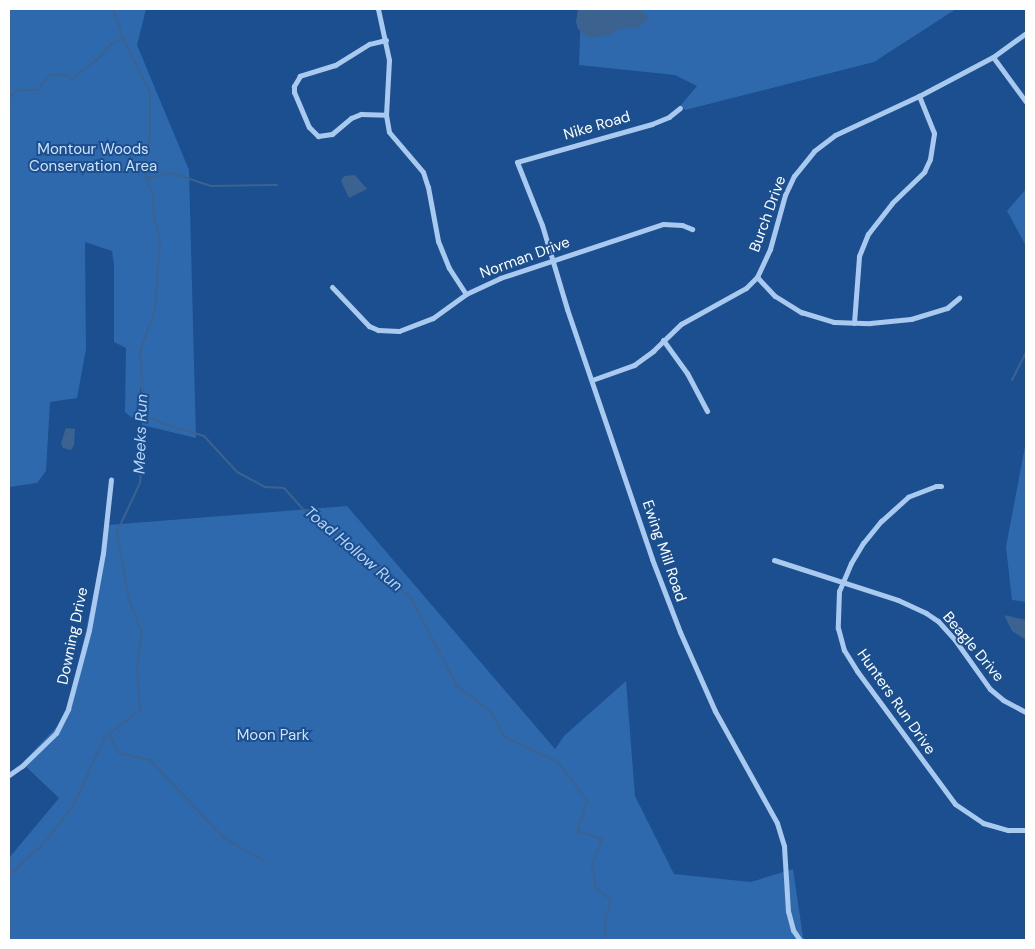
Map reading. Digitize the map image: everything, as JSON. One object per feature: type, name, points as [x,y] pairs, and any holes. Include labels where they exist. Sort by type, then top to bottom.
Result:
[{"type":"street","points":[[378,9],[389,60],[386,115],[389,132],[423,172],[428,187],[438,241],[449,268],[466,294]]},
{"type":"street","name":"Burch Drive","points":[[592,380],[634,365],[653,351],[681,324],[740,291],[757,277],[770,248],[785,195],[794,176],[814,151],[835,135],[919,96],[993,57],[1026,32]]},
{"type":"street","points":[[386,40],[368,44],[335,65],[300,76],[294,86],[294,92],[308,127],[318,136],[332,134],[351,118],[361,114],[386,115]]},
{"type":"street","points":[[993,57],[1026,102]]},
{"type":"street","points":[[854,323],[859,256],[868,234],[892,203],[924,172],[930,159],[934,133],[919,96]]},
{"type":"street","name":"Nike Road","points":[[517,162],[652,124],[669,117],[680,108]]},
{"type":"street","name":"Ewing Mill Road","points":[[517,162],[553,260],[592,380],[680,632],[715,711],[777,822],[784,846],[788,911],[793,930],[800,940]]},
{"type":"street","name":"Norman Drive","points":[[332,287],[369,326],[378,330],[399,331],[433,318],[466,294],[500,278],[662,224],[682,225],[692,229]]},
{"type":"street","points":[[757,277],[775,296],[801,312],[834,322],[854,323],[911,319],[947,308],[959,298]]},
{"type":"street","points":[[663,340],[687,373],[708,411]]},
{"type":"street","name":"Downing Drive","points":[[9,775],[22,766],[56,733],[68,709],[89,630],[103,553],[111,479]]},
{"type":"street","name":"Hunters Run Drive","points":[[941,486],[936,486],[908,497],[895,507],[864,543],[842,581],[837,607],[838,628],[844,650],[944,792],[955,804],[983,823],[1008,830],[1026,830]]},
{"type":"street","name":"Beagle Drive","points":[[774,560],[912,605],[938,621],[990,689],[1003,700],[1026,712]]},
{"type":"green space","name":"Montour Woods Conservation Area","points":[[9,9],[146,9],[137,45],[189,170],[196,438],[142,425],[141,385],[138,408],[132,418],[125,412],[126,348],[114,342],[114,265],[112,251],[85,242],[86,349],[77,398],[50,402],[46,471],[37,483],[9,487]]},
{"type":"green space","points":[[581,9],[956,9],[874,62],[685,110],[681,105],[697,86],[675,75],[579,65]]},
{"type":"green space","points":[[1026,189],[1026,246],[1007,211]]},
{"type":"green space","points":[[1026,441],[1026,602],[1012,600],[1006,547]]},
{"type":"green space","name":"Moon Park","points":[[347,506],[555,749],[564,736],[626,681],[635,796],[674,874],[751,882],[793,869],[803,937],[806,940],[9,940],[9,858],[59,798],[22,763],[68,715],[108,525]]},
{"type":"shaded area","points":[[578,9],[641,9],[649,18],[638,28],[619,29],[610,35],[589,38],[578,29],[576,22]]},
{"type":"shaded area","points":[[355,175],[367,189],[349,198],[341,181],[344,176]]},
{"type":"shaded area","points":[[66,428],[75,429],[74,445],[71,450],[63,448],[61,443]]},
{"type":"shaded area","points":[[1004,615],[1026,620],[1026,640],[1012,631]]},
{"type":"waterway","name":"Meeks Run","points":[[9,875],[43,844],[73,806],[104,738],[140,710],[137,667],[142,632],[129,600],[117,532],[140,483],[145,418],[140,351],[155,311],[160,239],[154,216],[153,194],[144,172],[150,136],[150,93],[123,38],[113,9]]},
{"type":"waterway","points":[[9,97],[19,90],[37,90],[50,75],[65,75],[72,79],[99,58],[111,44],[123,38]]},
{"type":"waterway","points":[[146,178],[172,173],[211,186],[277,185]]},
{"type":"waterway","points":[[1012,380],[1026,353]]},
{"type":"waterway","name":"Toad Hollow Run","points":[[145,418],[154,418],[161,423],[204,436],[237,472],[265,487],[284,488],[305,511],[347,541],[411,598],[457,686],[492,713],[504,737],[557,761],[587,801],[577,831],[602,839],[592,864],[596,888],[611,900],[605,921],[606,940]]},
{"type":"waterway","points":[[109,734],[119,753],[150,760],[224,838],[264,861]]}]
